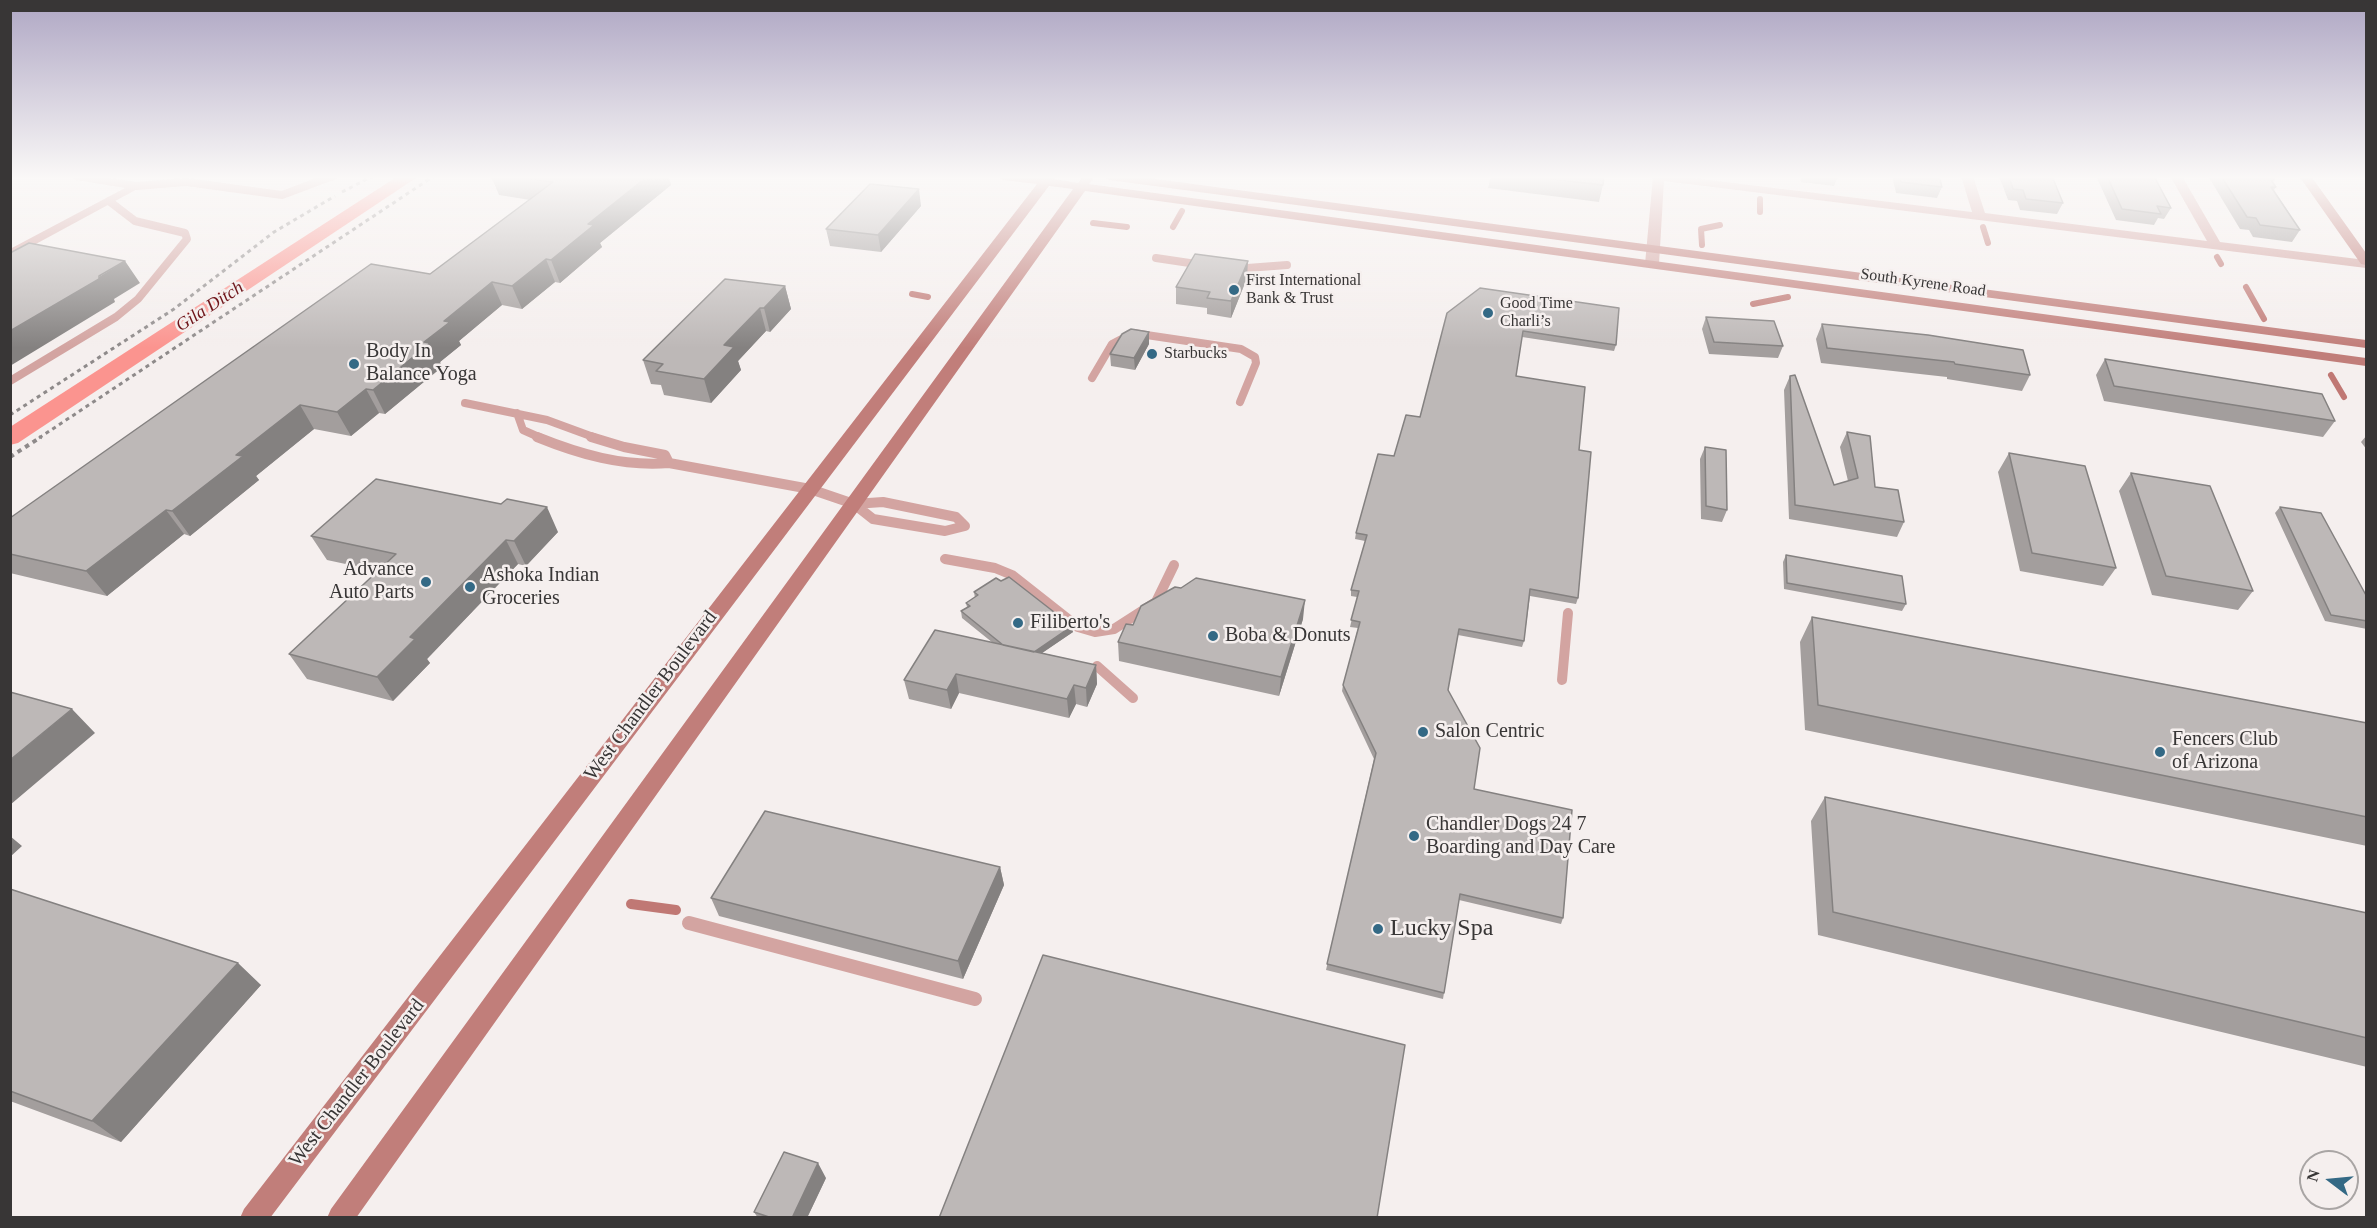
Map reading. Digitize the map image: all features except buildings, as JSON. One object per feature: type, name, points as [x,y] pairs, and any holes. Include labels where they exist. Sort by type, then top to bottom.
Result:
[{"type":"main road","name":"West Chandler Boulevard","points":[[253,1218],[1005,233]]},
{"type":"main road","points":[[340,1218],[1048,233]]},
{"type":"main road","name":"South Kyrene Road","points":[[1423,233],[2367,362]]},
{"type":"main road","name":"South Kyrene Road","points":[[1542,233],[2367,344]]},
{"type":"main road","points":[[2346,233],[2367,263]]},
{"type":"street","points":[[10,254],[49,233]]},
{"type":"street","points":[[1652,264],[1654,233]]},
{"type":"street","points":[[2113,233],[2367,263]]},
{"type":"street","points":[[2209,233],[2216,246]]},
{"type":"lane","points":[[10,381],[116,317],[138,299],[187,239],[185,233]]},
{"type":"lane","points":[[1156,258],[1208,266]]},
{"type":"lane","points":[[1229,269],[1287,265]]},
{"type":"lane","points":[[1092,378],[1112,343],[1118,337],[1133,333],[1241,349],[1256,357],[1256,363],[1240,402]]},
{"type":"lane","points":[[465,403],[518,413],[624,447],[665,455],[669,463]]},
{"type":"lane","points":[[518,413],[523,430],[548,442],[588,455],[652,466],[669,463],[810,489],[854,504],[873,519],[945,531],[965,526],[956,517],[905,506],[883,502],[854,504]]},
{"type":"lane","points":[[945,559],[1005,572],[1078,627],[1103,632],[1114,629],[1156,602],[1174,565]]},
{"type":"lane","points":[[1562,680],[1568,613]]},
{"type":"lane","points":[[1097,666],[1133,698]]},
{"type":"lane","points":[[689,923],[975,999]]},
{"type":"path","points":[[10,415],[174,309],[272,233]]},
{"type":"path","points":[[10,457],[348,233]]},
{"type":"waterway","name":"Gila Ditch","points":[[10,438],[323,233]]},
{"type":"waterway","points":[[1701,233],[1702,245]]},
{"type":"waterway","points":[[1985,233],[1988,243]]},
{"type":"waterway","points":[[2217,257],[2221,264]]},
{"type":"waterway","points":[[2246,287],[2264,319]]},
{"type":"waterway","points":[[912,294],[928,297]]},
{"type":"waterway","points":[[1753,304],[1788,297]]},
{"type":"waterway","points":[[2331,375],[2344,397]]},
{"type":"waterway","points":[[631,904],[676,910]]},
{"type":"place","name":"First International Bank & Trust","points":[[1234,290]]},
{"type":"place","name":"Good Time Charli’s","points":[[1488,313]]},
{"type":"place","name":"Starbucks","points":[[1152,354]]},
{"type":"place","name":"Body In Balance Yoga","points":[[354,364]]},
{"type":"place","name":"Advance Auto Parts","points":[[426,582]]},
{"type":"place","name":"Ashoka Indian Groceries","points":[[470,587]]},
{"type":"place","name":"Filiberto's","points":[[1018,623]]},
{"type":"place","name":"Boba & Donuts","points":[[1213,636]]},
{"type":"place","name":"Salon Centric","points":[[1423,732]]},
{"type":"place","name":"Fencers Club of Arizona","points":[[2160,752]]},
{"type":"place","name":"Chandler Dogs 24 7 Boarding and Day Care","points":[[1414,836]]},
{"type":"place","name":"Lucky Spa","points":[[1378,929]]}]
